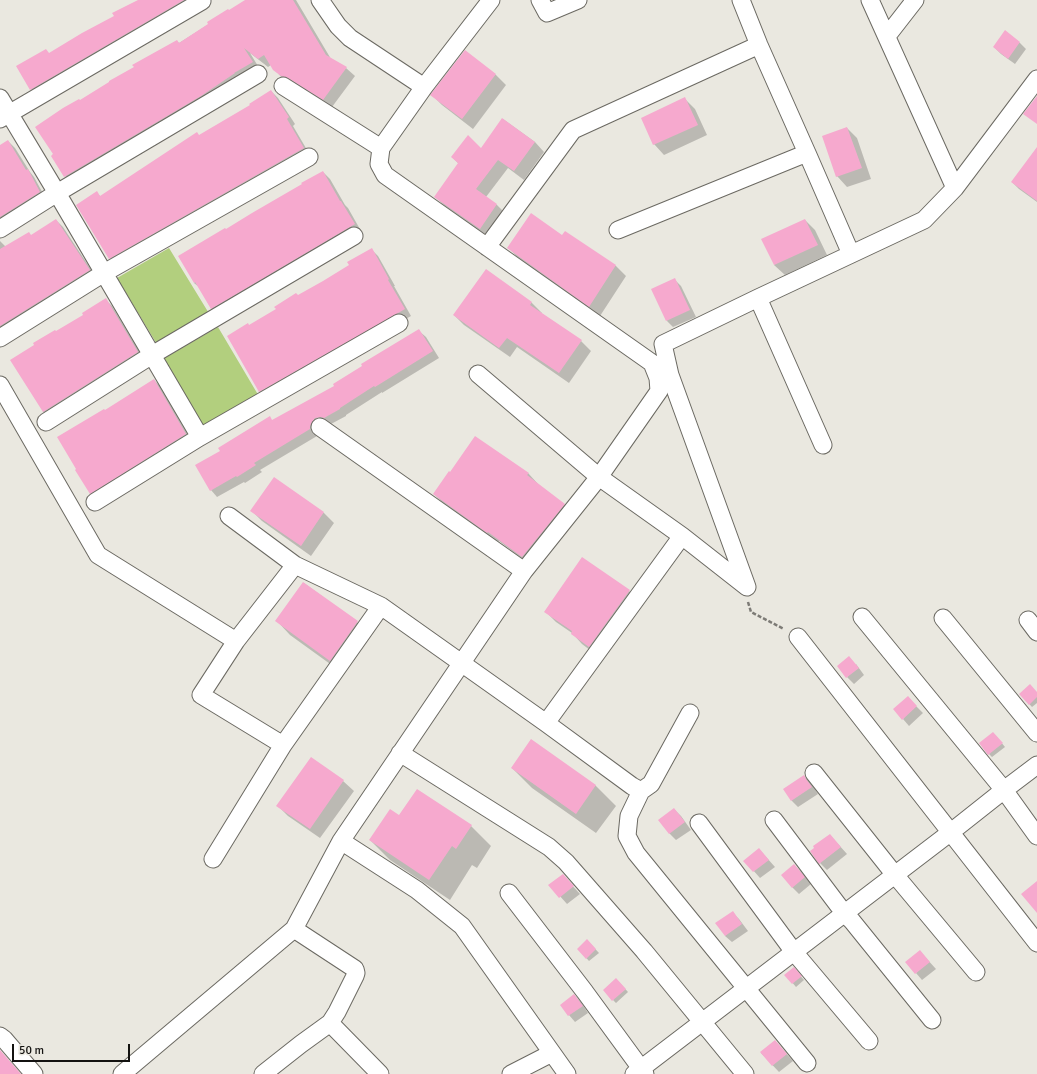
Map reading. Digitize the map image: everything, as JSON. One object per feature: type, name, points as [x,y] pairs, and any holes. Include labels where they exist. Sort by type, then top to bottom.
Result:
[{"type":"street","points":[[320,0],[338,26],[350,38],[424,87]]},
{"type":"street","points":[[122,1074],[294,930],[340,841],[524,571],[599,477],[659,391],[658,378],[652,363],[385,175],[379,164],[380,148],[424,87],[491,0]]},
{"type":"street","points":[[540,0],[547,13],[578,0]]},
{"type":"street","points":[[741,0],[759,45],[851,254]]},
{"type":"street","points":[[870,0],[955,188]]},
{"type":"street","points":[[886,36],[915,0]]},
{"type":"street","points":[[5,116],[202,1]]},
{"type":"street","points":[[487,247],[573,130],[759,45]]},
{"type":"street","points":[[0,229],[57,193],[258,74]]},
{"type":"street","points":[[747,587],[670,375],[663,344],[924,220],[955,188],[1037,79]]},
{"type":"street","points":[[283,86],[380,148]]},
{"type":"street","points":[[0,98],[5,116],[57,193],[200,437]]},
{"type":"street","points":[[618,230],[806,153]]},
{"type":"street","points":[[0,338],[104,273],[309,157]]},
{"type":"street","points":[[46,422],[152,354],[354,236]]},
{"type":"street","points":[[758,298],[823,445]]},
{"type":"street","points":[[95,502],[200,437],[399,323]]},
{"type":"street","points":[[478,374],[599,477],[682,536],[747,587]]},
{"type":"street","points":[[0,386],[98,554],[236,642]]},
{"type":"street","points":[[320,426],[524,571]]},
{"type":"street","points":[[229,516],[295,565],[381,606],[641,791]]},
{"type":"street","points":[[546,723],[682,536]]},
{"type":"street","points":[[283,745],[201,695],[236,642],[295,565]]},
{"type":"street","points":[[213,859],[283,745],[381,606]]},
{"type":"street","points":[[862,617],[1004,790],[1037,836]]},
{"type":"street","points":[[943,618],[1037,733]]},
{"type":"street","points":[[798,637],[1037,943]]},
{"type":"street","points":[[690,713],[651,784],[641,791],[629,816],[627,836],[636,853],[745,989],[807,1063]]},
{"type":"street","points":[[400,753],[549,847],[566,862],[644,951],[745,1074]]},
{"type":"street","points":[[509,893],[585,992],[640,1072],[702,1022],[1037,765]]},
{"type":"street","points":[[814,773],[895,875],[976,972]]},
{"type":"street","points":[[774,820],[844,913],[932,1020]]},
{"type":"street","points":[[699,823],[794,952],[869,1041]]},
{"type":"street","points":[[340,841],[417,890],[462,926],[567,1074]]},
{"type":"street","points":[[263,1074],[330,1023],[356,973],[355,969],[294,930]]},
{"type":"street","points":[[330,1023],[380,1074]]},
{"type":"street","points":[[0,1036],[34,1074]]},
{"type":"street","points":[[511,1074],[552,1053]]},
{"type":"path","points":[[747,587],[748,603],[752,612],[798,637]]},
{"type":"green space","points":[[169,248],[210,315],[158,346],[117,278]]},
{"type":"green space","points":[[218,327],[260,398],[205,430],[163,359]]},
{"type":"building","points":[[138,0],[184,0],[30,90],[16,66],[46,49],[49,53],[114,16],[112,13]]},
{"type":"building","points":[[245,0],[293,0],[326,55],[347,67],[323,100],[273,70],[264,55],[258,59],[244,48],[253,62],[201,96],[64,177],[51,156],[53,154],[35,127],[63,108],[79,99],[80,100],[134,67],[132,65],[177,40],[179,43],[208,24],[207,22]]},
{"type":"building","points":[[1005,30],[1020,42],[1008,59],[993,47]]},
{"type":"building","points":[[465,50],[496,74],[462,119],[430,95]]},
{"type":"building","points":[[271,90],[289,117],[287,119],[304,148],[109,259],[76,205],[97,191],[100,196],[197,132],[199,135],[250,105],[249,104]]},
{"type":"building","points":[[1037,96],[1037,124],[1023,114]]},
{"type":"building","points":[[685,97],[698,125],[653,145],[641,118]]},
{"type":"building","points":[[502,118],[535,142],[514,171],[498,160],[476,189],[497,204],[480,229],[434,197],[458,163],[451,157],[468,135],[481,148]]},
{"type":"building","points":[[847,127],[862,168],[836,177],[822,136]]},
{"type":"building","points":[[8,140],[26,170],[28,169],[40,192],[0,217],[0,145]]},
{"type":"building","points":[[1037,147],[1037,201],[1011,182]]},
{"type":"building","points":[[323,171],[355,224],[211,309],[178,256]]},
{"type":"building","points":[[531,213],[562,235],[565,231],[616,265],[589,307],[507,248]]},
{"type":"building","points":[[56,219],[90,270],[0,326],[0,249],[29,232],[31,235]]},
{"type":"building","points":[[805,219],[818,245],[774,265],[761,239]]},
{"type":"building","points":[[372,248],[405,309],[259,392],[227,336],[248,323],[249,325],[276,309],[274,307],[296,293],[298,295],[323,281],[349,265],[347,262]]},
{"type":"building","points":[[486,269],[532,302],[530,305],[582,340],[559,373],[507,338],[499,348],[453,315]]},
{"type":"building","points":[[675,278],[690,310],[666,321],[651,289]]},
{"type":"building","points":[[106,298],[138,352],[43,412],[10,360],[34,345],[33,343],[83,315],[82,313]]},
{"type":"building","points":[[419,329],[433,351],[375,387],[374,386],[340,409],[324,418],[315,418],[310,426],[310,429],[254,463],[256,465],[237,477],[236,476],[210,491],[195,465],[220,451],[218,448],[270,416],[272,420],[334,386],[333,384],[362,366],[361,364]]},
{"type":"building","points":[[154,379],[186,434],[90,494],[57,437],[104,409],[105,410]]},
{"type":"building","points":[[475,436],[529,473],[527,475],[565,504],[522,557],[433,494]]},
{"type":"building","points":[[274,477],[324,512],[301,546],[250,511]]},
{"type":"building","points":[[582,557],[630,590],[589,647],[571,634],[572,631],[544,612]]},
{"type":"building","points":[[303,582],[358,621],[330,661],[275,621]]},
{"type":"building","points":[[849,656],[859,668],[846,678],[837,666]]},
{"type":"building","points":[[1030,684],[1037,692],[1037,697],[1029,705],[1019,694]]},
{"type":"building","points":[[908,696],[917,706],[902,720],[893,709]]},
{"type":"building","points":[[993,732],[1003,743],[988,755],[979,743]]},
{"type":"building","points":[[531,739],[596,785],[576,814],[511,768]]},
{"type":"building","points":[[311,757],[344,780],[310,829],[276,806]]},
{"type":"building","points":[[804,775],[812,787],[791,801],[783,789]]},
{"type":"building","points":[[417,789],[472,825],[456,849],[452,846],[429,880],[369,840],[390,809],[399,815]]},
{"type":"building","points":[[674,808],[685,822],[669,834],[658,820]]},
{"type":"building","points":[[830,834],[841,847],[819,864],[810,851],[814,848],[813,846]]},
{"type":"building","points":[[759,848],[769,860],[753,872],[743,861]]},
{"type":"building","points":[[794,864],[805,877],[792,888],[781,875]]},
{"type":"building","points":[[563,874],[574,886],[559,898],[548,885]]},
{"type":"building","points":[[1037,881],[1037,913],[1021,894]]},
{"type":"building","points":[[733,911],[742,924],[725,936],[715,923]]},
{"type":"building","points":[[587,939],[596,949],[586,959],[577,949]]},
{"type":"building","points":[[920,950],[930,962],[915,974],[905,962]]},
{"type":"building","points":[[794,967],[802,976],[792,984],[784,975]]},
{"type":"building","points":[[616,978],[626,989],[612,1001],[603,990]]},
{"type":"building","points":[[574,994],[583,1006],[568,1016],[560,1005]]},
{"type":"building","points":[[775,1040],[787,1054],[772,1066],[760,1052]]},
{"type":"building","points":[[0,1050],[21,1074],[0,1074]]}]
